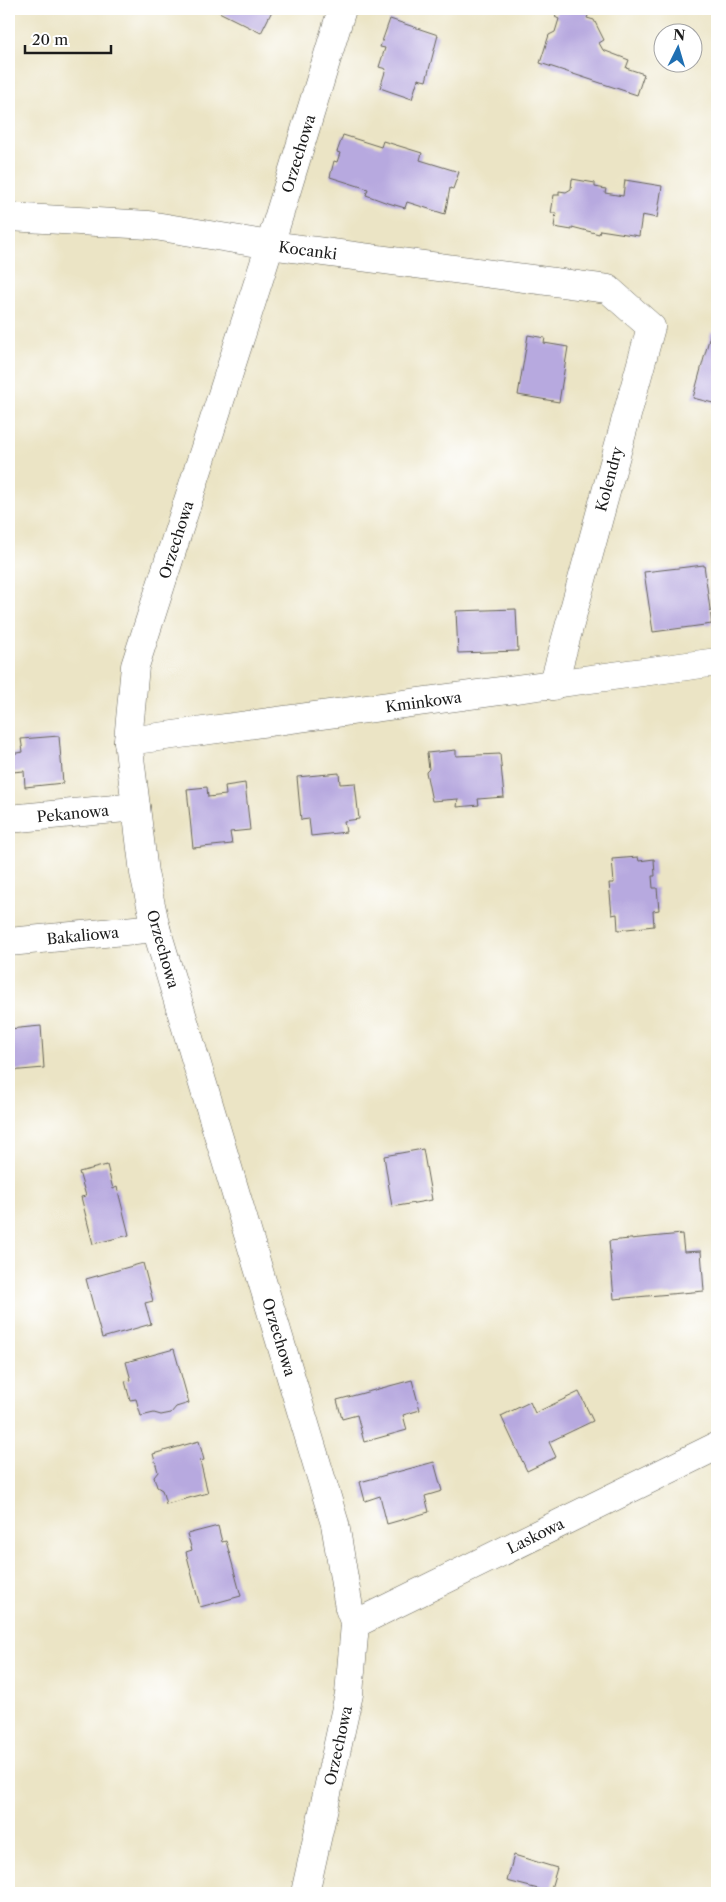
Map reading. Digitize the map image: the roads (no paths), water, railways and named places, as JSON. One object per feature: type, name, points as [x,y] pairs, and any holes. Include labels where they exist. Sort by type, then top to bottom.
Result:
[{"type":"street","name":"Orzechowa","points":[[305,1893],[349,1694],[355,1624],[349,1608],[335,1524],[156,928],[144,873],[128,741],[135,666],[270,245],[342,9]]},
{"type":"street","name":"Kocanki","points":[[9,217],[149,225],[270,245],[608,289]]},
{"type":"street","name":"Kolendry","points":[[553,686],[651,327],[608,289]]},
{"type":"street","name":"Kminkowa","points":[[128,741],[553,686],[717,662]]},
{"type":"street","name":"Pekanowa","points":[[9,818],[136,807]]},
{"type":"street","name":"Bakaliowa","points":[[9,942],[156,928]]},
{"type":"street","name":"Laskowa","points":[[355,1624],[717,1446]]}]
